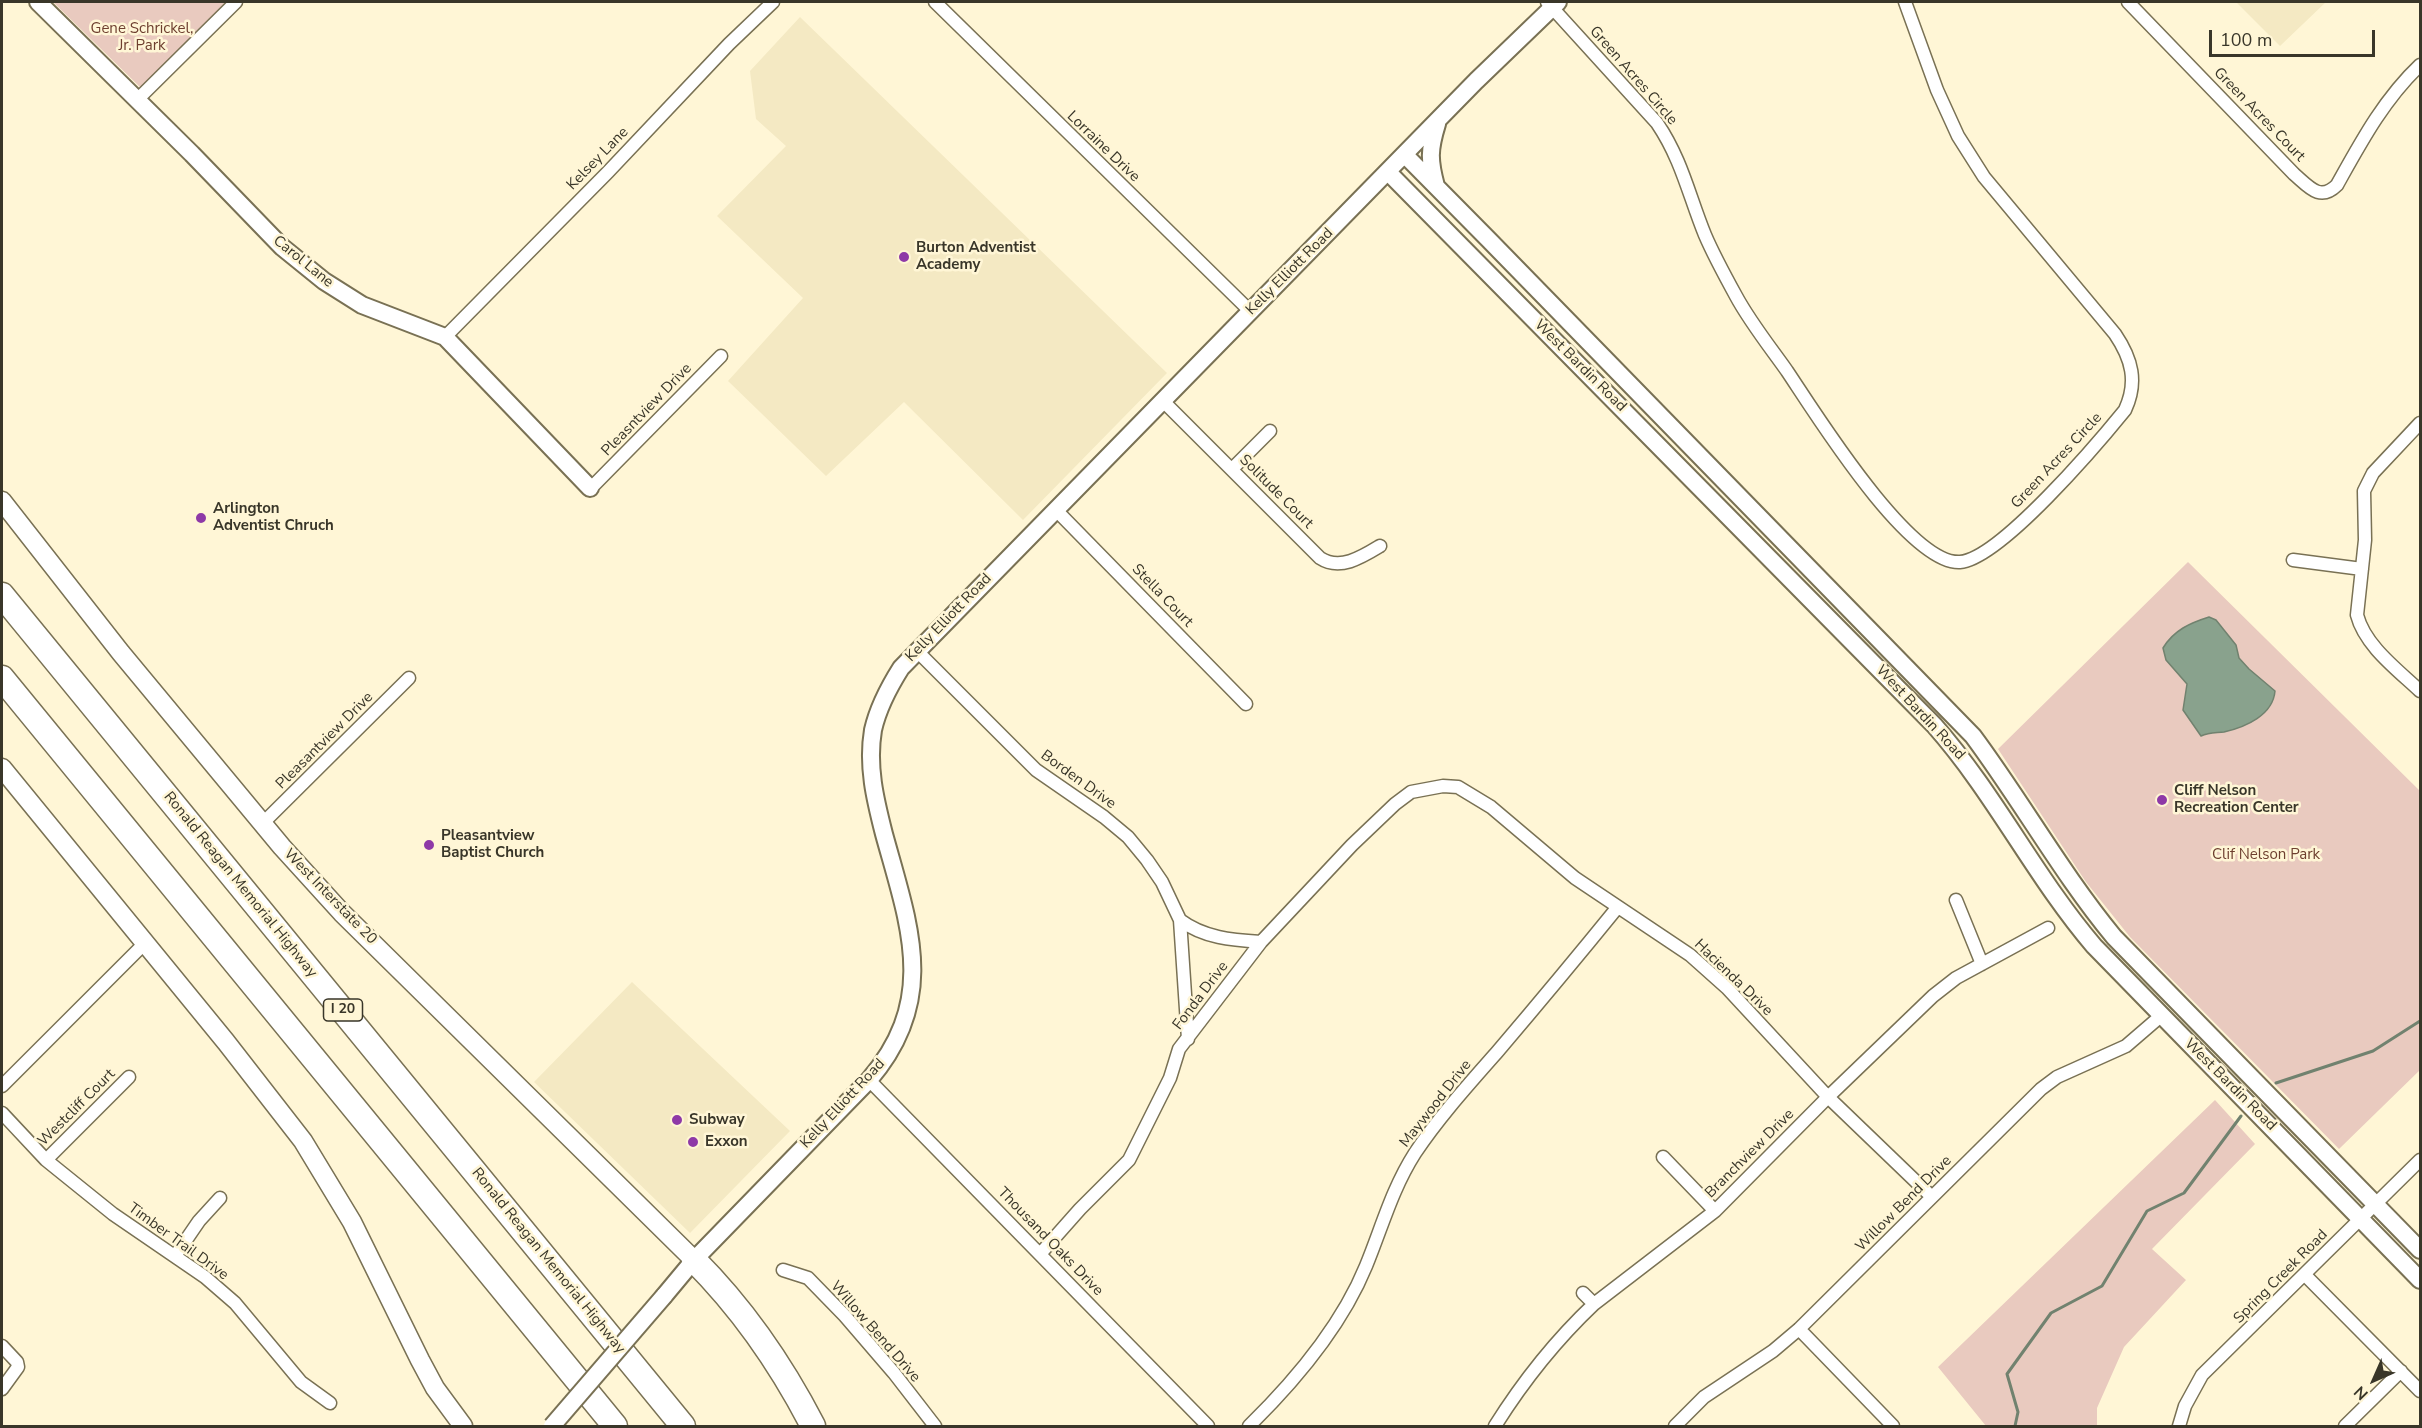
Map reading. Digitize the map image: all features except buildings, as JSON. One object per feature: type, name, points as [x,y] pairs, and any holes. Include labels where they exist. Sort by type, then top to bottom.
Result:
[{"type":"highway","name":"Ronald Reagan Memorial Highway","points":[[2,595],[683,1426]]},
{"type":"highway","points":[[2,678],[615,1426]]},
{"type":"highway","points":[[694,1260],[723,1288],[767,1346],[793,1387],[813,1426]]},
{"type":"main road","name":"West Interstate 20","points":[[2,501],[121,653],[262,824],[342,913],[694,1260]]},
{"type":"main road","points":[[2,768],[261,1085],[303,1141],[352,1222],[435,1388],[463,1426]]},
{"type":"street","name":"Carol Lane","points":[[38,2],[282,247],[324,281],[362,305],[445,337],[592,487]]},
{"type":"street","points":[[137,100],[236,2]]},
{"type":"street","name":"Kelsey Lane","points":[[445,337],[772,2]]},
{"type":"street","name":"Green Acres Circle","points":[[1552,3],[1657,123],[1670,142],[1682,168],[1705,235],[1737,299],[1860,478],[1908,531],[1934,552],[1961,562],[1992,547],[2038,508],[2125,410],[2132,395],[2133,378],[2130,361],[2115,334],[1984,177],[1958,136],[1937,90],[1905,2]]},
{"type":"street","name":"Green Acres Court","points":[[2128,2],[2294,174],[2313,190],[2321,193],[2330,192],[2337,185],[2372,123],[2410,74],[2421,64]]},
{"type":"street","name":"Lorraine Drive","points":[[940,3],[1251,312]]},
{"type":"street","name":"Kelly Elliott Road","points":[[552,1426],[694,1260],[882,1066],[898,1038],[910,1005],[913,960],[908,926],[874,796],[871,749],[874,729],[885,696],[901,668],[916,650],[1251,312],[1552,3]]},
{"type":"street","points":[[1436,187],[1430,158],[1430,145],[1438,120]]},
{"type":"street","name":"West Bardin Road","points":[[1404,155],[1934,694],[1973,736],[2002,774],[2086,903],[2114,937],[2421,1250]]},
{"type":"street","name":"West Bardin Road","points":[[1388,172],[1934,725],[1962,756],[1984,786],[2069,917],[2094,946],[2421,1280]]},
{"type":"street","points":[[1359,202],[1387,192],[1410,195]]},
{"type":"street","name":"Pleasntview Drive","points":[[592,487],[721,356]]},
{"type":"street","name":"Solitude Court","points":[[1163,401],[1320,558],[1328,563],[1347,562],[1361,558],[1380,546]]},
{"type":"street","points":[[2421,423],[2373,473],[2364,491],[2365,540],[2357,615],[2360,626],[2379,651],[2421,691]]},
{"type":"street","points":[[1232,468],[1270,431]]},
{"type":"street","name":"Stella Court","points":[[1056,510],[1246,704]]},
{"type":"street","points":[[2294,560],[2362,569]]},
{"type":"street","name":"Borden Drive","points":[[916,650],[1036,770],[1097,812],[1128,837],[1162,882],[1180,920],[1188,1039]]},
{"type":"street","name":"Pleasantview Drive","points":[[262,824],[409,678]]},
{"type":"street","points":[[1984,786],[2002,774]]},
{"type":"street","name":"Hacienda Drive","points":[[1425,789],[1443,786],[1458,787],[1491,807],[1575,878],[1690,955],[1727,988],[1828,1097],[1932,1197]]},
{"type":"street","name":"Fonda Drive","points":[[1041,1253],[1080,1209],[1129,1160],[1170,1078],[1179,1049],[1261,942],[1352,844],[1395,804],[1411,792],[1425,789]]},
{"type":"street","points":[[1956,900],[1982,964]]},
{"type":"street","name":"Maywood Drive","points":[[1249,1426],[1303,1370],[1335,1324],[1366,1265],[1398,1181],[1431,1131],[1617,908]]},
{"type":"street","points":[[1180,920],[1191,928],[1223,939],[1261,942]]},
{"type":"street","name":"Branchview Drive","points":[[1495,1426],[1547,1356],[1594,1304],[1715,1211],[1828,1097],[1933,996],[1956,978],[2048,928]]},
{"type":"street","points":[[2,1086],[145,943]]},
{"type":"street","points":[[2142,994],[2160,1002],[2178,1000],[2176,1012],[2180,1034]]},
{"type":"street","name":"Willow Bend Drive","points":[[1675,1426],[1704,1397],[1773,1351],[1799,1329],[2041,1089],[2057,1077],[2126,1046],[2162,1015]]},
{"type":"street","name":"Westcliff Court","points":[[46,1161],[129,1077]]},
{"type":"street","name":"Thousand Oaks Drive","points":[[869,1080],[1208,1426]]},
{"type":"street","name":"Timber Trail Drive","points":[[2,1113],[46,1161],[113,1214],[205,1277],[235,1303],[301,1382],[330,1403]]},
{"type":"street","points":[[1663,1157],[1715,1211]]},
{"type":"street","name":"Spring Creek Road","points":[[2179,1426],[2185,1406],[2202,1375],[2421,1160]]},
{"type":"street","points":[[175,1256],[199,1221],[220,1198]]},
{"type":"street","name":"Willow Bend Drive","points":[[783,1270],[808,1278],[894,1373],[934,1426]]},
{"type":"street","points":[[2305,1275],[2421,1391]]},
{"type":"street","points":[[1583,1293],[1594,1304]]},
{"type":"street","points":[[1799,1329],[1893,1426]]},
{"type":"street","points":[[2,1346],[17,1362],[18,1367],[2,1389]]},
{"type":"street","points":[[2345,1426],[2401,1371]]},
{"type":"shaded area","points":[[2236,2],[2326,2],[2280,46]]},
{"type":"shaded area","name":"Burton Adventist Academy","points":[[800,17],[1167,373],[1023,520],[904,402],[826,476],[728,381],[803,298],[717,216],[786,146],[756,119],[750,71]]},
{"type":"shaded area","points":[[2209,617],[2216,620],[2236,645],[2239,658],[2275,691],[2269,707],[2257,719],[2232,730],[2201,736],[2183,710],[2187,684],[2166,660],[2163,648],[2172,636],[2183,628]]},
{"type":"shaded area","points":[[632,982],[790,1131],[690,1233],[534,1082]]},
{"type":"green space","name":"Gene Schrickel, Jr. Park","points":[[53,2],[228,2],[142,89]]},
{"type":"green space","name":"Clif Nelson Park","points":[[2188,562],[2420,791],[2420,1070],[2339,1149],[2130,937],[2086,882],[1998,749]]},
{"type":"green space","points":[[2215,1100],[2255,1144],[2152,1249],[2186,1280],[2124,1347],[2097,1408],[2097,1426],[1986,1426],[1938,1367]]},
{"type":"waterway","points":[[2276,1083],[2373,1051],[2420,1021]]},
{"type":"waterway","points":[[2015,1426],[2018,1412],[2007,1374],[2051,1313],[2102,1286],[2147,1211],[2184,1193],[2241,1116]]},
{"type":"place","name":"Burton Adventist Academy","points":[[904,257]]},
{"type":"place","name":"Arlington Adventist Chruch","points":[[201,518]]},
{"type":"place","name":"Cliff Nelson Recreation Center","points":[[2162,800]]},
{"type":"place","name":"Pleasantview Baptist Church","points":[[429,845]]},
{"type":"place","name":"Subway","points":[[677,1120]]},
{"type":"place","name":"Exxon","points":[[693,1142]]}]
